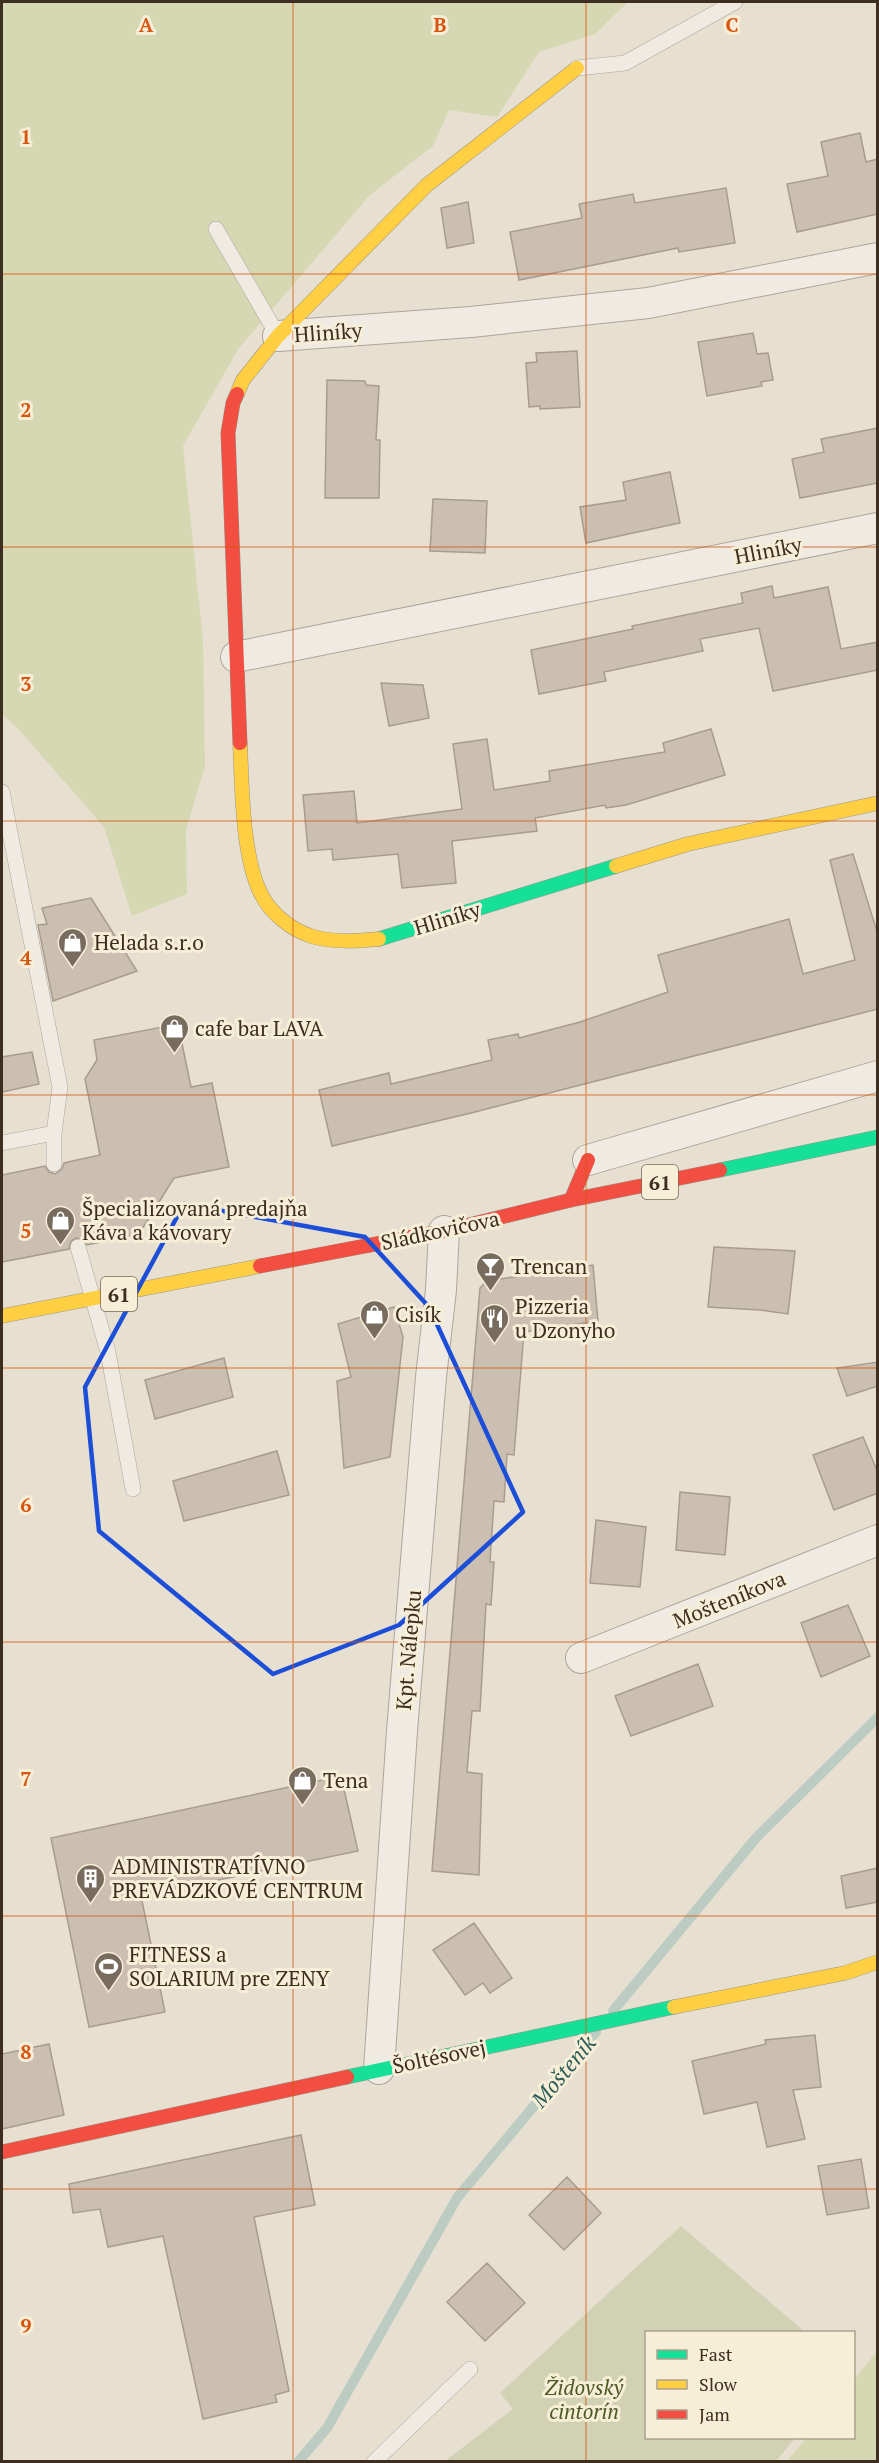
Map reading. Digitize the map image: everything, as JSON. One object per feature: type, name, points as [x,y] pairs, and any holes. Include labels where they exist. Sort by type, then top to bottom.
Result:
[{"type":"street","name":"Hliníky","points":[[577,68],[427,185],[278,336],[243,380],[233,403],[228,433],[245,827],[259,889],[275,913],[296,930],[319,940],[351,942],[385,938],[688,843],[878,802]]},
{"type":"street","name":"Hliníky","points":[[278,336],[471,322],[648,303],[878,258]]},
{"type":"street","name":"Hliníky","points":[[236,657],[878,528]]},
{"type":"street","points":[[571,1200],[588,1160],[878,1076]]},
{"type":"street","name":"Sládkovičova","points":[[2,1316],[444,1231],[571,1200],[878,1137]]},
{"type":"street","name":"Kpt. Nálepku","points":[[379,2069],[403,1719],[431,1377],[441,1290],[444,1231]]},
{"type":"street","name":"Mošteníkova","points":[[581,1658],[878,1540]]},
{"type":"street","name":"Šoltésovej","points":[[2,2152],[379,2069],[845,1973],[878,1962]]},
{"type":"lane","points":[[577,68],[625,63],[735,2]]},
{"type":"lane","points":[[216,230],[278,336]]},
{"type":"lane","points":[[2,792],[60,1087],[54,1133],[54,1164]]},
{"type":"lane","points":[[2,1143],[54,1133]]},
{"type":"lane","points":[[78,1246],[108,1352],[133,1489]]},
{"type":"lane","points":[[374,2462],[470,2369]]},
{"type":"highlighted area","points":[[184,1204],[365,1237],[429,1307],[523,1512],[399,1625],[273,1674],[99,1531],[85,1387]]},
{"type":"green space","points":[[2,2],[628,2],[595,34],[539,52],[497,117],[449,110],[433,146],[370,195],[239,348],[183,446],[203,641],[205,766],[186,830],[187,894],[132,916],[104,827],[19,730],[2,714]]},
{"type":"green space","name":"Židovský cintorín","points":[[681,2226],[804,2331],[645,2331],[645,2439],[794,2439],[776,2461],[445,2461],[513,2409],[500,2393]]},
{"type":"green space","points":[[877,2351],[877,2461],[787,2461],[805,2439],[855,2439],[855,2379]]},
{"type":"building","points":[[860,133],[866,162],[878,159],[878,214],[797,232],[787,184],[828,176],[821,142]]},
{"type":"building","points":[[726,188],[735,243],[679,252],[678,248],[519,280],[510,232],[582,218],[579,204],[633,194],[635,203]]},
{"type":"building","points":[[468,202],[474,243],[447,248],[441,208]]},
{"type":"building","points":[[753,333],[757,354],[768,353],[773,380],[761,382],[762,386],[707,396],[698,342]]},
{"type":"building","points":[[577,351],[580,407],[540,409],[540,406],[529,407],[526,363],[537,362],[536,353]]},
{"type":"building","points":[[327,380],[365,381],[366,385],[379,386],[376,440],[380,440],[379,498],[325,498]]},
{"type":"building","points":[[878,428],[878,483],[800,498],[792,459],[824,452],[821,439]]},
{"type":"building","points":[[670,472],[680,523],[586,543],[580,507],[626,500],[623,482]]},
{"type":"building","points":[[433,499],[487,501],[485,553],[430,551]]},
{"type":"building","points":[[772,586],[774,598],[828,587],[841,649],[878,642],[878,670],[773,691],[759,628],[700,639],[703,651],[604,672],[606,681],[539,694],[531,650],[743,603],[741,593]]},
{"type":"building","points":[[381,683],[423,685],[429,718],[389,726]]},
{"type":"building","points":[[711,729],[725,775],[626,805],[606,808],[605,805],[535,818],[537,831],[452,841],[456,883],[402,888],[398,854],[333,860],[332,849],[308,851],[303,795],[354,791],[357,823],[462,809],[453,744],[487,739],[494,790],[550,781],[549,771],[665,752],[663,743]]},
{"type":"building","points":[[853,854],[878,935],[878,1009],[471,1113],[332,1146],[319,1090],[389,1073],[391,1084],[492,1060],[488,1040],[518,1034],[519,1038],[580,1022],[668,992],[658,955],[789,919],[803,974],[855,960],[830,860]]},
{"type":"building","points":[[91,898],[137,971],[53,1001],[38,925],[47,924],[42,908]]},
{"type":"building","points":[[178,1024],[191,1087],[212,1083],[229,1167],[174,1178],[139,1234],[87,1245],[84,1240],[76,1238],[71,1241],[69,1249],[2,1262],[2,1175],[45,1166],[49,1172],[55,1174],[62,1169],[64,1163],[100,1155],[85,1079],[97,1060],[94,1040]]},
{"type":"building","points":[[32,1052],[39,1084],[2,1092],[2,1057]]},
{"type":"building","points":[[714,1247],[795,1251],[788,1314],[708,1307]]},
{"type":"building","points":[[593,1265],[598,1321],[524,1332],[514,1455],[507,1454],[504,1502],[494,1501],[490,1562],[494,1562],[491,1605],[486,1604],[480,1711],[472,1711],[467,1772],[482,1774],[479,1875],[432,1871],[480,1288],[487,1281]]},
{"type":"building","points":[[394,1307],[403,1337],[390,1457],[344,1468],[337,1381],[351,1377],[338,1324]]},
{"type":"building","points":[[224,1358],[233,1397],[155,1419],[145,1380]]},
{"type":"building","points":[[878,1362],[878,1386],[847,1396],[837,1368]]},
{"type":"building","points":[[863,1437],[878,1473],[878,1493],[834,1510],[813,1455]]},
{"type":"building","points":[[277,1451],[289,1495],[184,1521],[173,1481]]},
{"type":"building","points":[[680,1492],[730,1497],[725,1555],[676,1550]]},
{"type":"building","points":[[596,1520],[646,1527],[640,1587],[590,1583]]},
{"type":"building","points":[[848,1605],[870,1656],[821,1677],[801,1623]]},
{"type":"building","points":[[698,1664],[713,1706],[631,1736],[615,1696]]},
{"type":"building","name":"ADMINISTRATÍVNO PREVÁDZKOVÉ CENTRUM","points":[[341,1776],[358,1851],[141,1896],[165,2012],[89,2027],[51,1838]]},
{"type":"building","points":[[878,1868],[878,1902],[846,1908],[841,1876]]},
{"type":"building","points":[[474,1923],[512,1978],[490,1993],[483,1983],[465,1995],[433,1950]]},
{"type":"building","points":[[815,2035],[821,2087],[793,2090],[805,2139],[767,2147],[757,2102],[704,2114],[692,2061],[766,2044],[765,2040]]},
{"type":"building","points":[[49,2044],[64,2115],[2,2129],[2,2054]]},
{"type":"building","points":[[301,2135],[315,2205],[254,2217],[289,2391],[275,2395],[277,2402],[203,2419],[163,2236],[108,2247],[100,2209],[73,2213],[69,2184]]},
{"type":"building","points":[[861,2159],[869,2208],[827,2215],[818,2166]]},
{"type":"building","points":[[567,2177],[601,2213],[564,2250],[529,2215]]},
{"type":"building","points":[[487,2263],[525,2303],[485,2341],[447,2302]]},
{"type":"waterway","name":"Mošteník","points":[[613,2011],[756,1838],[878,1717]]},
{"type":"waterway","name":"Mošteník","points":[[298,2462],[327,2428],[457,2198],[596,2032]]},
{"type":"traffic: fast","points":[[379,939],[616,866]]},
{"type":"traffic: fast","points":[[720,1170],[878,1137]]},
{"type":"traffic: fast","points":[[347,2077],[674,2007]]},
{"type":"traffic: slow","points":[[237,394],[243,380],[278,336],[427,185],[577,68]]},
{"type":"traffic: slow","points":[[240,743],[246,839],[254,876],[264,900],[288,925],[311,936],[336,941],[379,939]]},
{"type":"traffic: slow","points":[[616,866],[688,844],[878,803]]},
{"type":"traffic: slow","points":[[2,1316],[260,1266]]},
{"type":"traffic: slow","points":[[674,2007],[845,1973],[878,1962]]},
{"type":"traffic: jam","points":[[237,394],[233,403],[228,433],[240,743]]},
{"type":"traffic: jam","points":[[571,1200],[588,1160]]},
{"type":"traffic: jam","points":[[260,1266],[444,1231],[571,1200],[720,1170]]},
{"type":"traffic: jam","points":[[2,2152],[347,2077]]},
{"type":"place","name":"Helada s.r.o","points":[[73,968]]},
{"type":"place","name":"cafe bar LAVA","points":[[174,1054]]},
{"type":"place","name":"Špecializovaná predajňa Káva a kávovary","points":[[61,1246]]},
{"type":"place","name":"Trencan","points":[[490,1292]]},
{"type":"place","name":"Cisík","points":[[374,1340]]},
{"type":"place","name":"Pizzeria u Dzonyho","points":[[494,1344]]},
{"type":"place","name":"Tena","points":[[302,1806]]},
{"type":"place","name":"ADMINISTRATÍVNO PREVÁDZKOVÉ CENTRUM","points":[[91,1904]]},
{"type":"place","name":"FITNESS a SOLARIUM pre ZENY","points":[[108,1992]]}]
